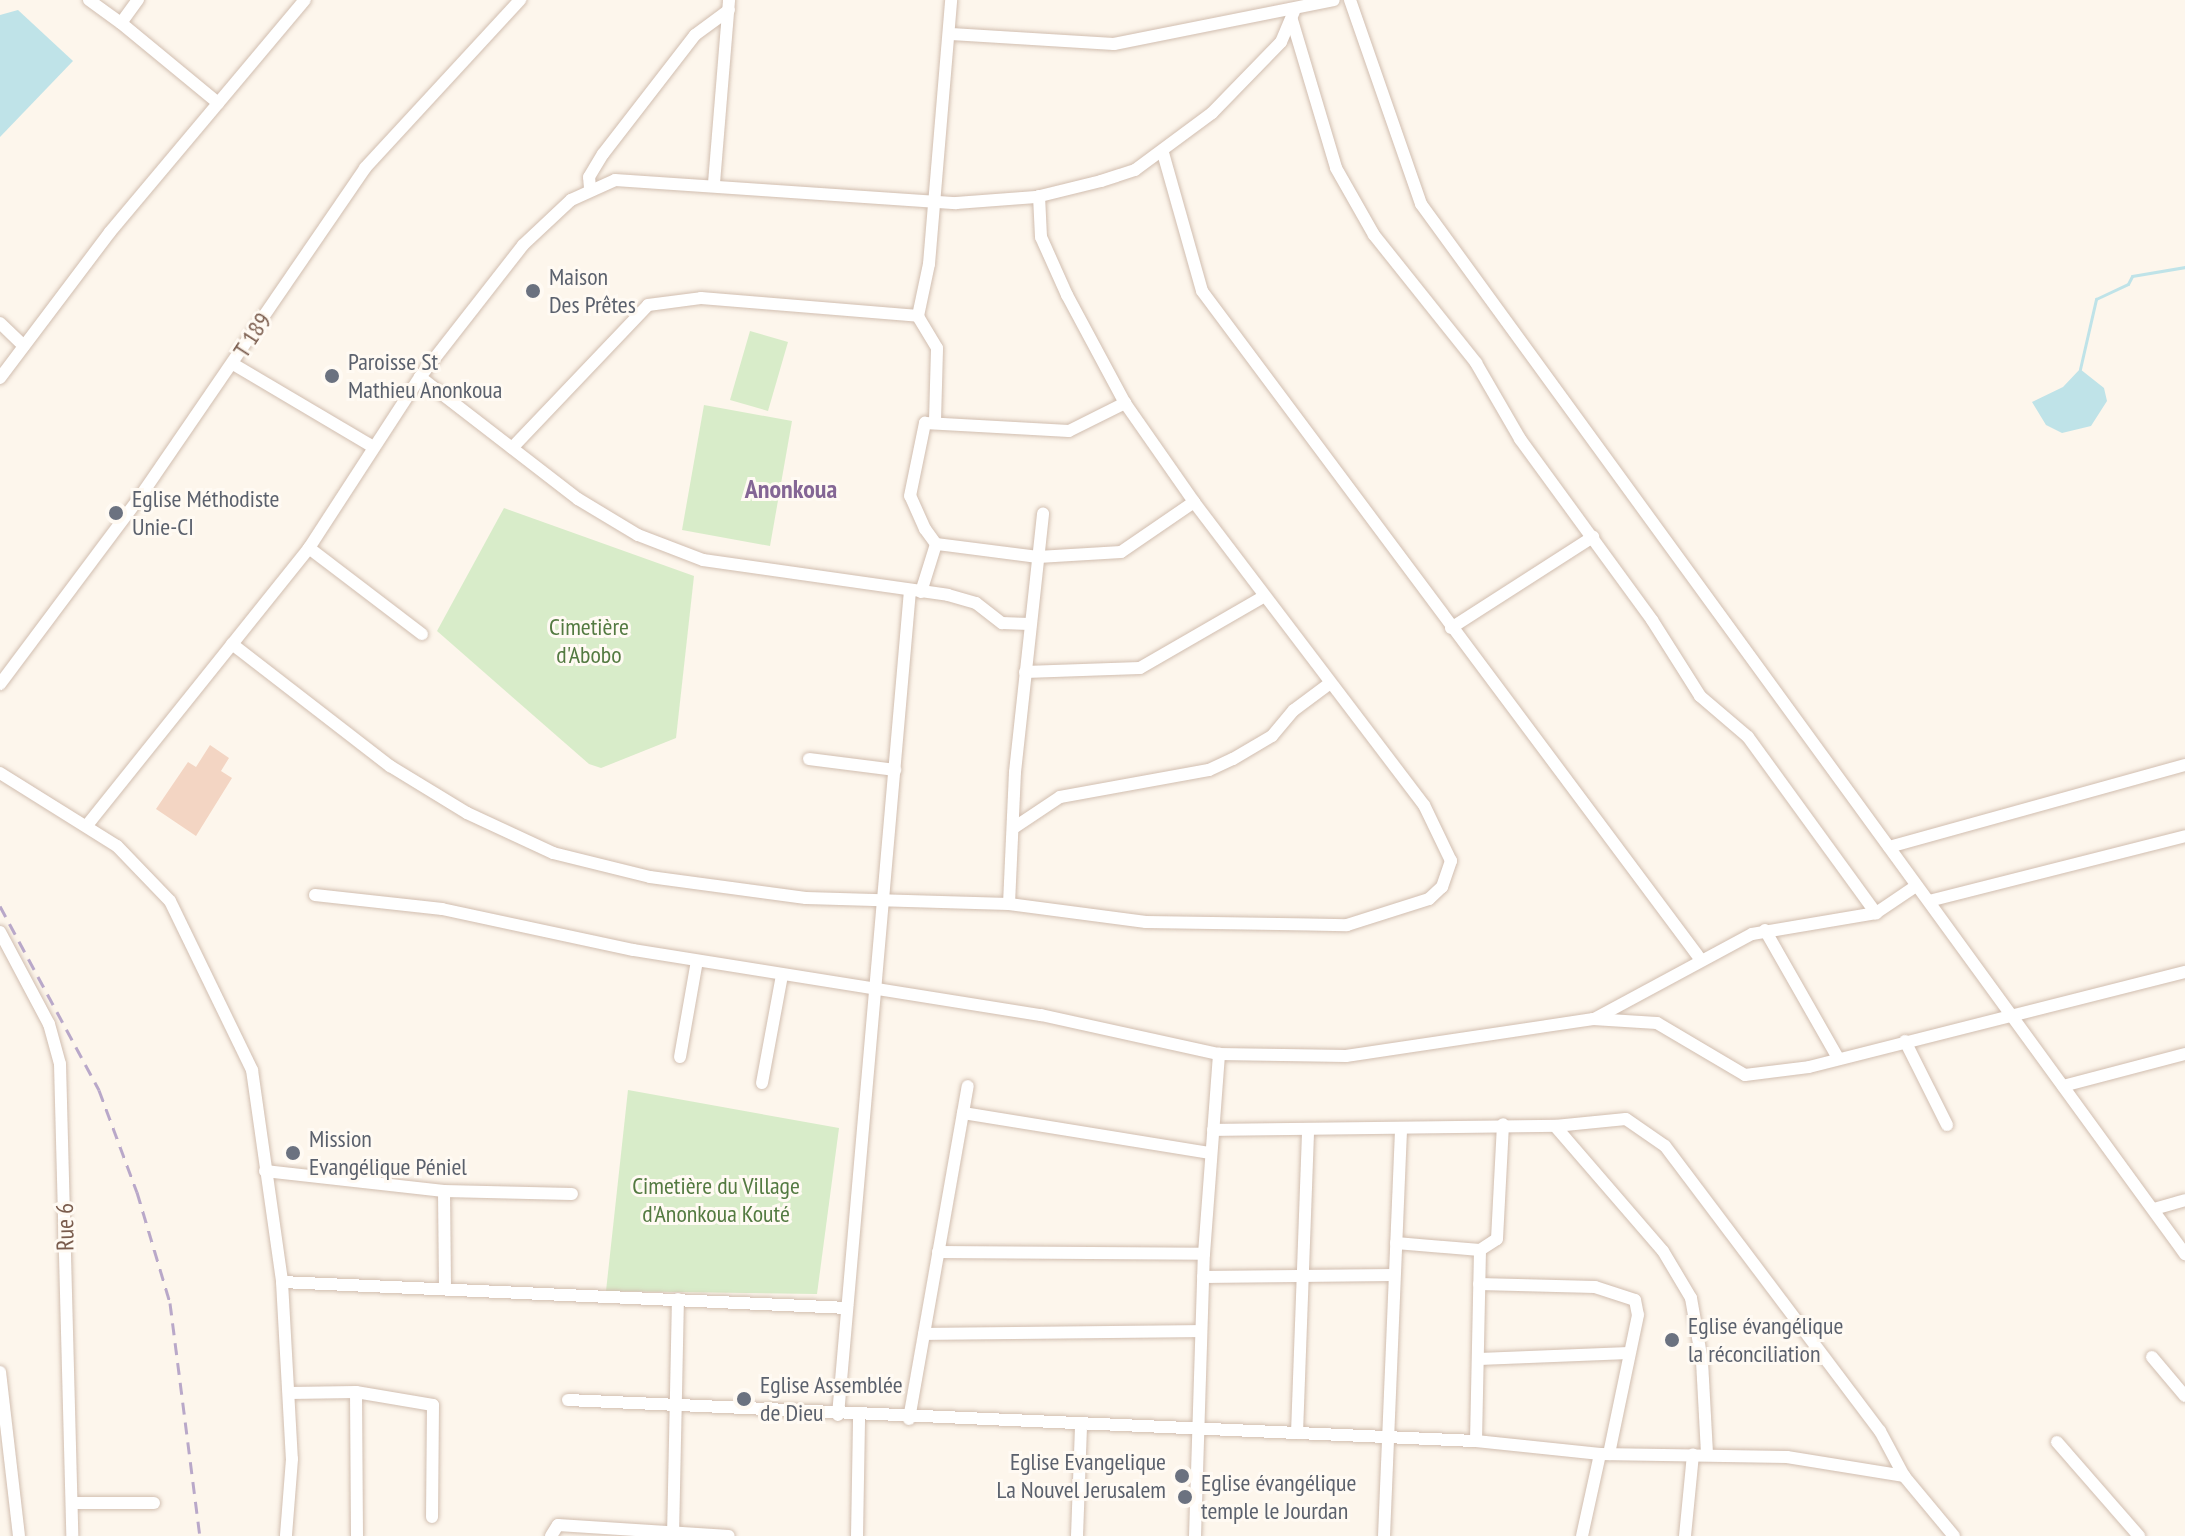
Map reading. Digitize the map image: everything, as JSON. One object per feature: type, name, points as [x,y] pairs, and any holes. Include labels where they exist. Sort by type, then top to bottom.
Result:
[{"type":"street","points":[[89,0],[218,103]]},
{"type":"street","points":[[121,23],[138,0]]},
{"type":"street","points":[[0,378],[218,103],[305,0]]},
{"type":"street","name":"T 189","points":[[0,684],[233,364],[365,168],[520,0]]},
{"type":"street","points":[[935,421],[937,348],[918,316],[934,202],[951,34],[951,0]]},
{"type":"street","points":[[951,34],[1114,44],[1293,16],[1334,0]]},
{"type":"street","points":[[1350,0],[1421,204],[2185,1254]]},
{"type":"street","points":[[714,183],[729,5]]},
{"type":"street","points":[[590,188],[589,177],[603,154],[695,35],[729,5]]},
{"type":"street","points":[[88,824],[309,548],[370,445],[523,245],[590,188],[615,180],[714,183],[934,202],[1039,196],[1135,170],[1163,153],[1281,42],[1293,16]]},
{"type":"street","points":[[1293,16],[1336,168],[1374,235],[1476,363],[1520,439],[1593,537],[1700,696],[1748,737],[1876,913]]},
{"type":"street","points":[[1163,153],[1202,291],[1701,960]]},
{"type":"street","points":[[232,644],[390,766],[518,840],[692,885],[883,900],[1009,904],[1146,922],[1347,925],[1429,899],[1448,874],[1448,851],[1424,805],[1261,598],[1125,403],[1041,237],[1039,196]]},
{"type":"street","points":[[512,448],[648,305],[701,298],[918,316]]},
{"type":"street","points":[[0,323],[24,346]]},
{"type":"street","points":[[233,364],[370,445]]},
{"type":"street","points":[[420,377],[619,525],[703,560],[967,599],[1002,623],[1029,624]]},
{"type":"street","points":[[936,544],[910,496],[920,428],[935,421],[1061,432],[1125,403]]},
{"type":"street","points":[[936,544],[1038,557],[1121,552],[1194,502]]},
{"type":"street","points":[[1009,904],[1029,624],[1043,514]]},
{"type":"street","points":[[1451,628],[1593,537]]},
{"type":"street","points":[[838,1415],[895,770],[916,591],[936,544]]},
{"type":"street","points":[[309,548],[422,634]]},
{"type":"street","points":[[1025,672],[1140,668],[1261,598]]},
{"type":"street","points":[[1015,827],[1060,797],[1209,770],[1272,736],[1294,710],[1329,684]]},
{"type":"street","points":[[809,759],[895,770]]},
{"type":"street","points":[[1889,847],[2185,765]]},
{"type":"street","points":[[0,773],[88,824],[146,874],[179,915],[252,1070],[282,1282],[289,1393],[286,1536]]},
{"type":"street","points":[[1929,901],[2185,836]]},
{"type":"street","points":[[1593,1019],[1701,960],[1765,930],[1876,913],[1916,886]]},
{"type":"street","points":[[315,895],[442,909],[697,961],[1041,1015],[1219,1054],[1346,1056],[1593,1019],[1657,1023],[1745,1075],[2014,1019],[2185,972]]},
{"type":"street","points":[[1765,930],[1838,1058]]},
{"type":"street","name":"Rue 6","points":[[0,932],[39,1001],[60,1064],[72,1536]]},
{"type":"street","points":[[680,1057],[697,961]]},
{"type":"street","points":[[762,1083],[782,975]]},
{"type":"street","points":[[1905,1041],[1947,1125]]},
{"type":"street","points":[[1195,1536],[1204,1254],[1219,1054]]},
{"type":"street","points":[[2063,1086],[2185,1054]]},
{"type":"street","points":[[909,1419],[968,1086]]},
{"type":"street","points":[[963,1113],[1211,1153]]},
{"type":"street","points":[[1213,1130],[1401,1132],[1503,1124],[1555,1126],[1626,1119],[1665,1146],[1880,1431],[1904,1476],[1954,1536]]},
{"type":"street","points":[[1396,1243],[1480,1250],[1497,1239],[1503,1124]]},
{"type":"street","points":[[1555,1126],[1663,1251],[1691,1298],[1702,1361],[1700,1454],[1685,1536]]},
{"type":"street","points":[[1297,1433],[1308,1132]]},
{"type":"street","points":[[1384,1536],[1385,1437],[1401,1132]]},
{"type":"street","points":[[265,1171],[444,1191],[572,1194]]},
{"type":"street","points":[[444,1191],[445,1287]]},
{"type":"street","points":[[2154,1209],[2185,1200]]},
{"type":"street","points":[[1476,1441],[1480,1250]]},
{"type":"street","points":[[938,1252],[1204,1254]]},
{"type":"street","points":[[1203,1277],[1394,1275]]},
{"type":"street","points":[[282,1282],[445,1287],[847,1308]]},
{"type":"street","points":[[1479,1284],[1541,1282],[1622,1293],[1638,1308],[1605,1454],[1582,1536]]},
{"type":"street","points":[[673,1535],[678,1299]]},
{"type":"street","points":[[924,1334],[1201,1331]]},
{"type":"street","points":[[1479,1359],[1629,1353]]},
{"type":"street","points":[[2152,1357],[2185,1396]]},
{"type":"street","points":[[0,1372],[14,1452],[19,1536]]},
{"type":"street","points":[[289,1393],[356,1392],[433,1405],[432,1517]]},
{"type":"street","points":[[356,1392],[357,1536]]},
{"type":"street","points":[[568,1400],[675,1403],[859,1417],[1476,1441],[1605,1454],[1787,1457],[1904,1476]]},
{"type":"street","points":[[857,1536],[859,1417]]},
{"type":"street","points":[[1077,1536],[1081,1427]]},
{"type":"street","points":[[2057,1442],[2139,1536]]},
{"type":"street","points":[[72,1503],[154,1503]]},
{"type":"street","points":[[551,1536],[558,1525],[673,1535],[729,1536]]},
{"type":"green space","points":[[750,331],[788,342],[768,411],[730,400]]},
{"type":"green space","points":[[704,405],[792,421],[770,546],[682,530]]},
{"type":"green space","name":"Cimetière d'Abobo","points":[[504,508],[694,576],[676,738],[601,768],[589,764],[437,631]]},
{"type":"green space","name":"Cimetière du Village d'Anonkoua Kouté","points":[[628,1090],[839,1128],[817,1294],[606,1291]]},
{"type":"water","points":[[18,10],[73,61],[0,137],[0,15]]},
{"type":"water","points":[[2080,369],[2104,388],[2107,401],[2091,426],[2062,433],[2046,425],[2032,402],[2063,387]]},
{"type":"building","points":[[210,745],[229,758],[221,771],[232,778],[196,836],[156,809],[188,762],[196,767]]},
{"type":"waterway","points":[[2080,369],[2096,299],[2128,284],[2132,276],[2185,267]]},
{"type":"railway","points":[[0,906],[99,1090],[137,1192],[170,1303],[200,1536]]},
{"type":"place","name":"Maison Des Prêtes","points":[[533,291]]},
{"type":"place","name":"Paroisse St Mathieu Anonkoua","points":[[332,376]]},
{"type":"place","name":"Eglise Méthodiste Unie-CI","points":[[116,513]]},
{"type":"place","name":"Mission Evangélique Péniel","points":[[293,1153]]},
{"type":"place","name":"Eglise évangélique la réconciliation","points":[[1672,1340]]},
{"type":"place","name":"Eglise Assemblée de Dieu","points":[[744,1399]]},
{"type":"place","name":"Eglise Evangelique La Nouvel Jerusalem","points":[[1182,1476]]},
{"type":"place","name":"Eglise évangélique temple le Jourdan","points":[[1185,1497]]},
{"type":"district","name":"Anonkoua","points":[[791,489]]}]
